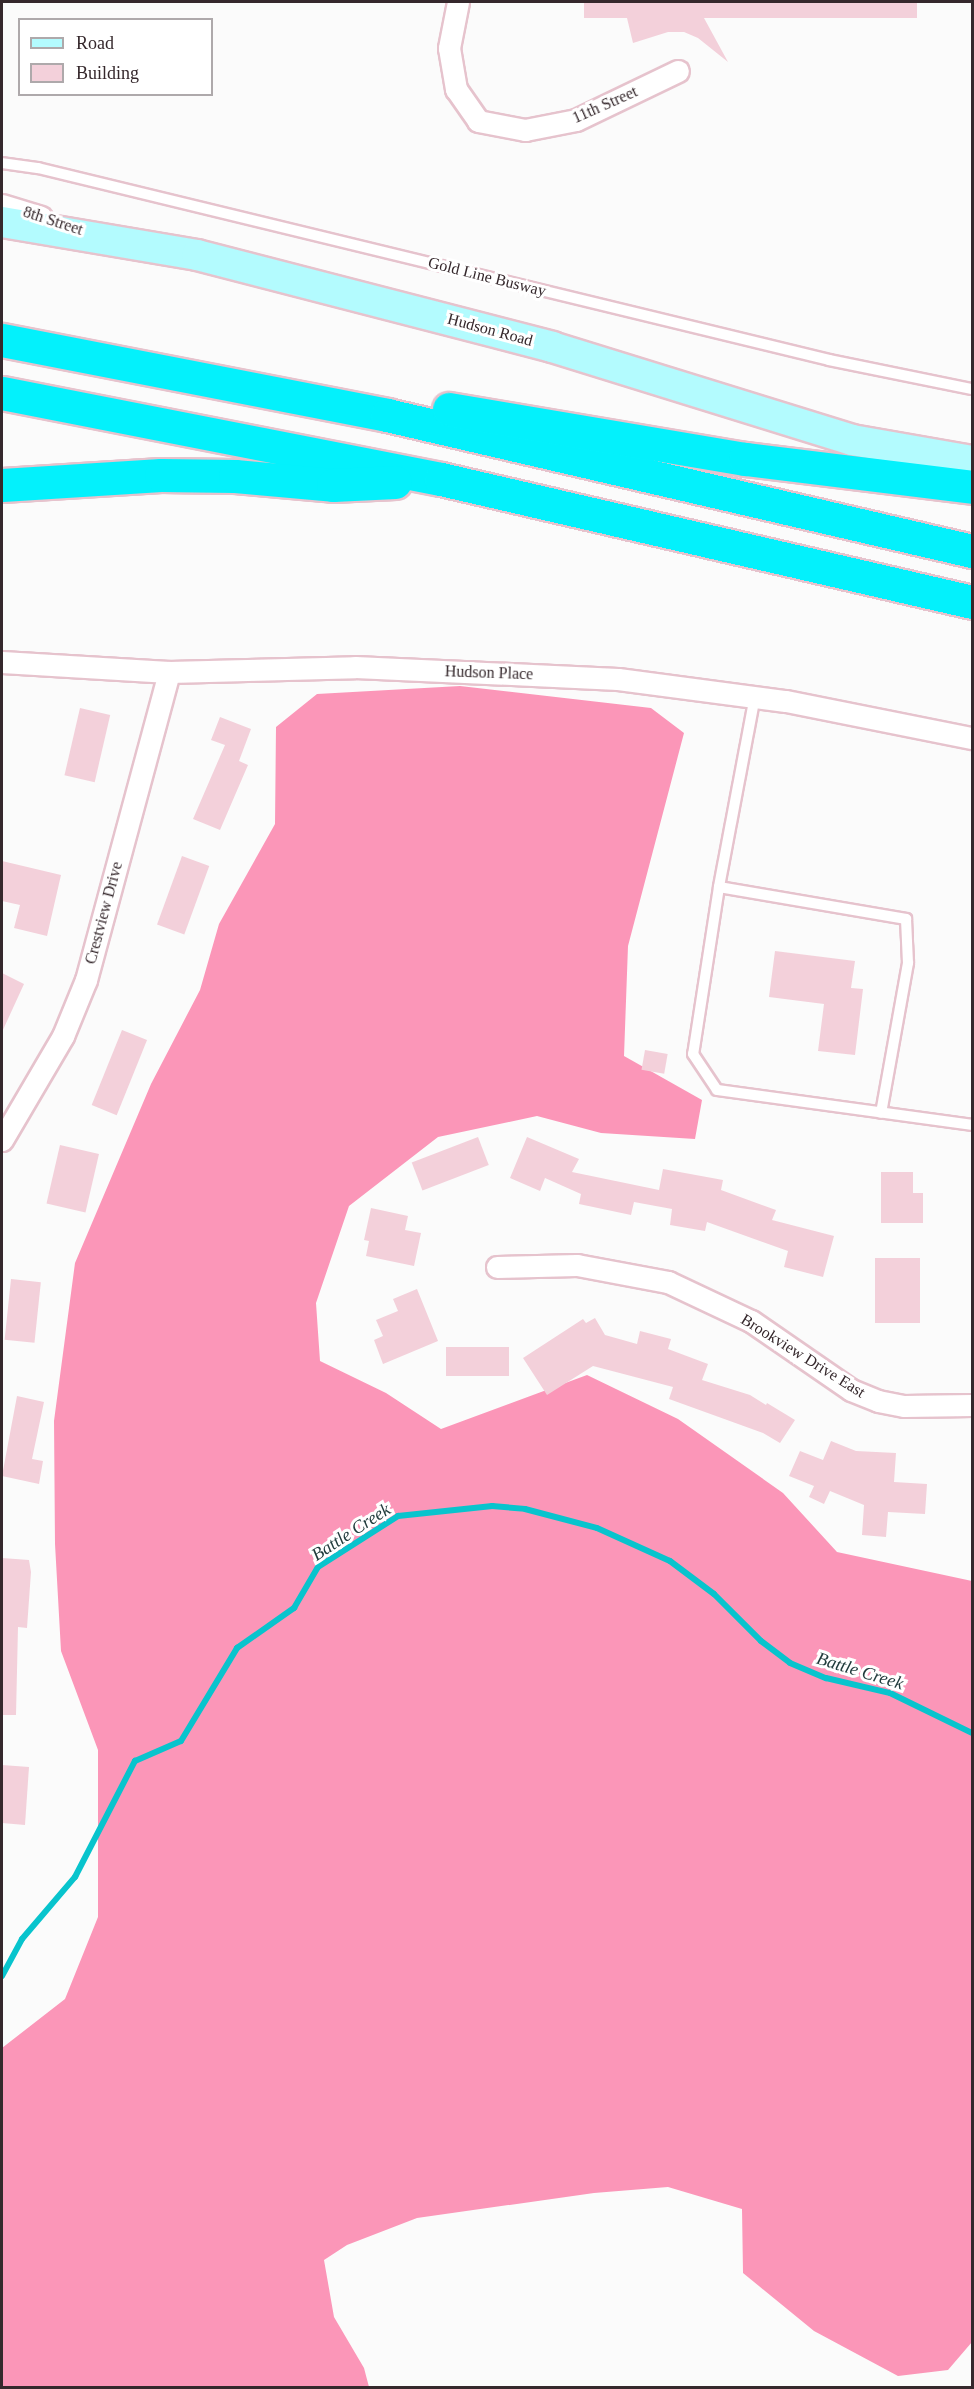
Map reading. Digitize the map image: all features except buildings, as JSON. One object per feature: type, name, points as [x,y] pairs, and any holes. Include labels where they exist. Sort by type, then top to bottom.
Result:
[{"type":"highway","points":[[2,340],[196,376],[563,454],[972,551]]},
{"type":"highway","points":[[196,376],[504,416],[745,459],[972,487]]},
{"type":"highway","points":[[2,393],[441,480],[972,602]]},
{"type":"highway","points":[[2,485],[161,475],[235,476],[333,485],[441,480]]},
{"type":"street","name":"11th Street","points":[[458,2],[450,58],[456,89],[478,121],[525,130],[576,120],[678,71]]},
{"type":"street","name":"8th Street","points":[[2,205],[104,237]]},
{"type":"street","name":"Hudson Road","points":[[2,222],[104,237],[197,255],[552,347],[852,440],[972,461]]},
{"type":"street","name":"Hudson Place","points":[[2,662],[169,672],[355,668],[513,673],[618,680],[755,696],[972,738]]},
{"type":"street","name":"Crestview Drive","points":[[2,1140],[63,1036],[86,980],[169,672]]},
{"type":"street","name":"Brookview Drive East","points":[[497,1267],[577,1265],[668,1282],[751,1321],[851,1390],[878,1401],[904,1406],[972,1405]]},
{"type":"lane","name":"Gold Line Busway","points":[[2,163],[38,168],[829,360],[972,389]]},
{"type":"lane","points":[[755,696],[719,887],[693,1054],[717,1090],[972,1125]]},
{"type":"lane","points":[[719,887],[906,919],[908,963],[881,1113]]},
{"type":"shaded area","points":[[460,686],[651,708],[684,733],[628,946],[624,1056],[702,1100],[695,1139],[601,1133],[537,1116],[438,1137],[349,1206],[316,1303],[320,1361],[386,1393],[441,1429],[587,1375],[678,1419],[783,1493],[837,1552],[972,1581],[972,2342],[948,2370],[898,2376],[814,2331],[743,2273],[742,2209],[668,2187],[594,2193],[417,2218],[347,2245],[324,2260],[334,2317],[364,2368],[369,2387],[2,2388],[2,2048],[65,1999],[98,1917],[98,1750],[61,1651],[55,1544],[54,1421],[75,1263],[151,1084],[200,990],[219,924],[275,824],[276,727],[317,694]]},
{"type":"waterway","name":"Battle Creek","points":[[2,1976],[22,1939],[75,1877],[135,1761],[181,1741],[237,1648],[294,1608],[318,1567],[398,1516],[492,1506],[525,1509],[597,1528],[670,1561],[714,1594],[761,1641],[790,1663],[826,1678],[890,1693],[972,1733]]}]
